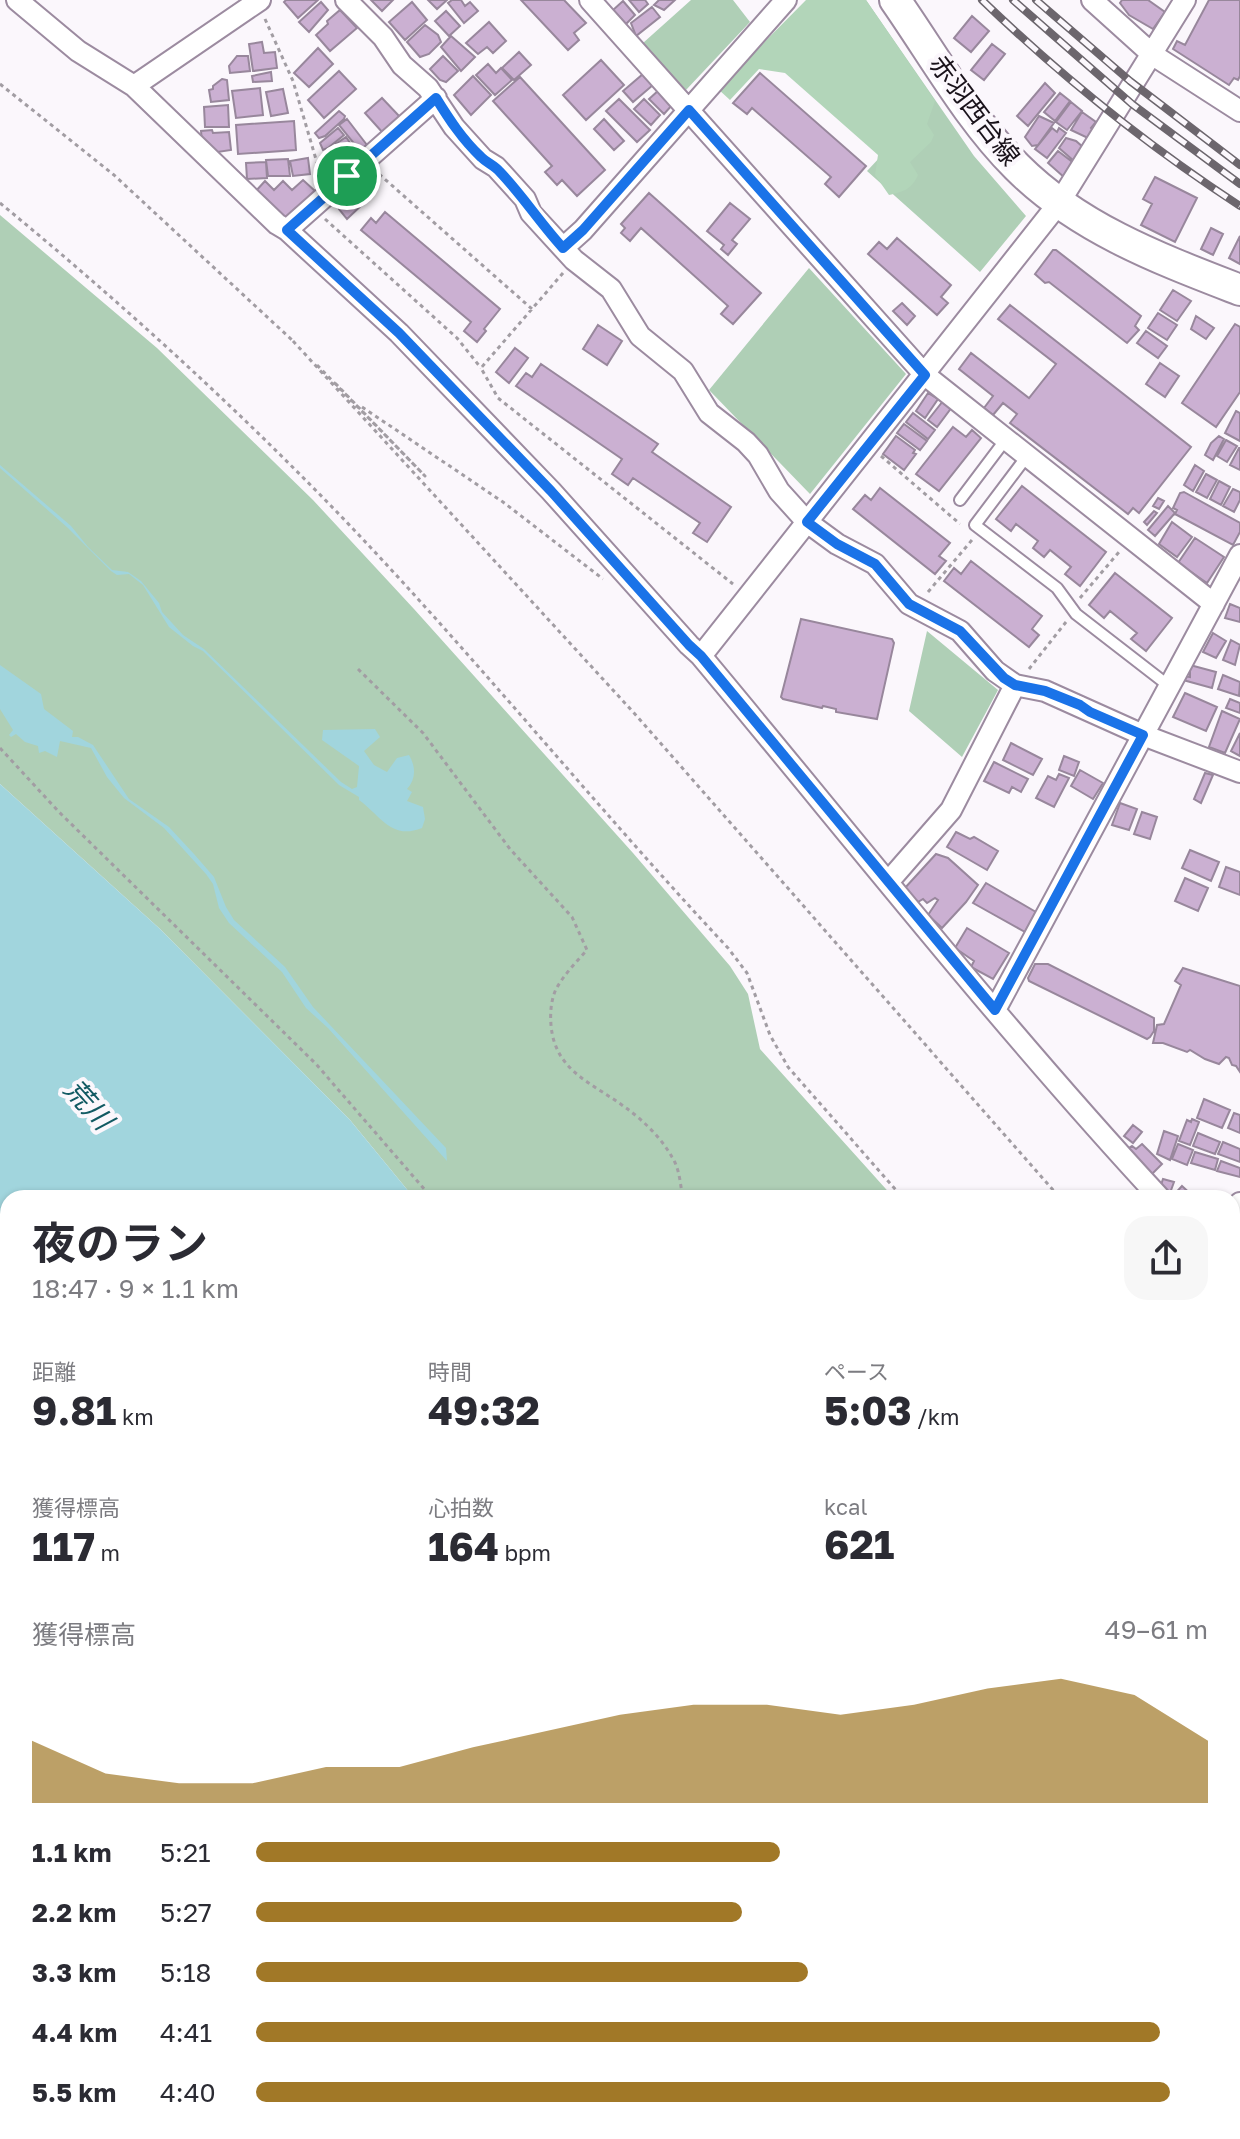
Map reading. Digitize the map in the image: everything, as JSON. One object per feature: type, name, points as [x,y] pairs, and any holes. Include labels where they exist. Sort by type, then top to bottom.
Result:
[{"type":"main road","name":"赤羽西台線","points":[[895,0],[997,145],[1059,203],[1139,250],[1240,290]]},
{"type":"street","points":[[17,0],[78,51],[134,86],[277,224],[399,333],[551,491],[701,656],[995,1010],[1153,1190]]},
{"type":"street","points":[[346,0],[383,37],[402,65],[436,98],[454,127],[525,199],[531,213],[568,254],[611,289],[640,336],[683,371],[709,413],[752,448],[779,491],[807,522],[837,544],[875,564],[909,604],[960,631],[995,671],[1015,685],[1045,691],[1143,735],[1240,772]]},
{"type":"street","points":[[590,0],[925,375],[1214,604]]},
{"type":"street","points":[[568,254],[583,230],[786,0]]},
{"type":"street","points":[[1092,0],[1153,55],[1237,102]]},
{"type":"street","points":[[701,656],[1059,203],[1185,0]]},
{"type":"street","points":[[134,86],[259,1]]},
{"type":"street","points":[[287,230],[436,98]]},
{"type":"street","points":[[995,1010],[1240,555]]},
{"type":"street","points":[[889,881],[951,810],[1015,685]]},
{"type":"lane","points":[[960,500],[1006,439]]},
{"type":"lane","points":[[1027,456],[975,525],[1057,588],[1076,614],[1169,686]]},
{"type":"path","points":[[259,1],[293,81],[321,175],[347,176]]},
{"type":"path","points":[[0,84],[114,175],[293,341],[357,403],[425,476],[293,341]]},
{"type":"path","points":[[364,161],[532,309]]},
{"type":"path","points":[[0,203],[156,335],[240,415],[336,511],[432,615],[728,948],[747,973],[770,1035],[788,1067],[896,1190]]},
{"type":"path","points":[[312,208],[457,338],[481,368],[498,398],[749,596]]},
{"type":"path","points":[[481,368],[532,309],[568,254]]},
{"type":"path","points":[[293,341],[634,713],[1053,1190]]},
{"type":"path","points":[[357,403],[503,502],[602,578]]},
{"type":"path","points":[[875,451],[964,527]]},
{"type":"path","points":[[926,595],[975,537]]},
{"type":"path","points":[[358,669],[423,733],[510,849],[572,917],[587,950],[555,991],[550,1013],[552,1037],[561,1060],[578,1076],[628,1109],[659,1139],[673,1158],[682,1190]]},
{"type":"path","points":[[0,748],[104,856],[316,1064],[425,1190]]},
{"type":"green space","points":[[691,0],[733,0],[750,22],[686,90],[643,43]]},
{"type":"green space","points":[[806,0],[866,0],[974,156],[1026,216],[980,272],[867,171],[882,155]]},
{"type":"green space","points":[[806,0],[866,0],[935,101],[927,124],[934,135],[931,142],[910,162],[918,175],[913,184],[899,193],[889,195],[875,175],[878,155],[785,73],[759,69],[730,100],[718,89]]},
{"type":"green space","points":[[0,215],[157,348],[313,500],[414,609],[730,966],[748,994],[760,1049],[887,1190],[407,1190],[350,1120],[160,929],[0,784]]},
{"type":"green space","points":[[809,268],[906,374],[810,494],[709,390]]},
{"type":"green space","points":[[927,631],[998,690],[962,757],[909,711]]},
{"type":"water","points":[[0,465],[71,526],[112,570],[128,572],[141,581],[159,603],[162,612],[183,635],[204,649],[341,782],[352,789],[357,787],[359,766],[322,740],[323,730],[375,729],[380,737],[364,751],[374,765],[387,772],[397,758],[409,755],[414,773],[407,789],[412,792],[407,801],[423,807],[425,819],[422,828],[411,831],[395,829],[359,797],[339,785],[203,651],[169,627],[143,585],[129,574],[117,575],[111,571]]},
{"type":"water","points":[[0,665],[41,694],[44,709],[73,731],[72,737],[93,745],[129,799],[169,827],[194,854],[214,877],[234,920],[285,967],[313,1007],[446,1148],[447,1161],[328,1028],[306,1008],[282,972],[229,923],[219,908],[213,884],[206,874],[164,828],[124,798],[107,777],[91,748],[60,741],[57,757],[45,751],[39,753],[38,746],[25,742],[16,734],[9,735],[13,730],[0,709]]},
{"type":"water","name":"荒川","points":[[0,784],[160,929],[350,1120],[407,1190],[0,1190]]},
{"type":"building","points":[[318,0],[298,18],[284,2]]},
{"type":"building","points":[[371,0],[393,0],[382,11]]},
{"type":"building","points":[[428,0],[447,0],[437,9]]},
{"type":"building","points":[[461,0],[465,6],[470,2],[478,11],[464,23],[448,3]]},
{"type":"building","points":[[521,0],[564,0],[586,23],[574,33],[579,40],[568,50]]},
{"type":"building","points":[[629,0],[645,0],[648,4],[639,12]]},
{"type":"building","points":[[659,0],[675,0],[664,10],[654,5]]},
{"type":"building","points":[[1122,0],[1148,0],[1165,12],[1153,29],[1129,15],[1120,3]]},
{"type":"building","points":[[1209,0],[1240,0],[1240,76],[1229,85],[1173,49],[1177,41],[1185,45]]},
{"type":"building","points":[[623,1],[635,15],[626,24],[613,10]]},
{"type":"building","points":[[321,2],[328,10],[309,32],[299,22]]},
{"type":"building","points":[[412,2],[427,20],[405,40],[389,22]]},
{"type":"building","points":[[652,7],[660,17],[636,36],[631,23]]},
{"type":"building","points":[[340,10],[357,28],[330,51],[316,35]]},
{"type":"building","points":[[446,11],[460,26],[449,36],[435,21]]},
{"type":"building","points":[[972,16],[989,31],[971,52],[954,38]]},
{"type":"building","points":[[489,22],[506,41],[493,53],[487,47],[478,54],[466,43]]},
{"type":"building","points":[[425,25],[438,35],[441,42],[429,54],[420,57],[407,42]]},
{"type":"building","points":[[451,36],[475,57],[461,71],[441,47]]},
{"type":"building","points":[[262,42],[264,53],[275,52],[277,68],[253,71],[249,44]]},
{"type":"building","points":[[992,44],[1005,54],[984,80],[971,70]]},
{"type":"building","points":[[318,48],[333,64],[309,87],[294,73]]},
{"type":"building","points":[[519,52],[531,65],[514,80],[502,68]]},
{"type":"building","points":[[237,56],[248,56],[250,71],[230,73],[229,66]]},
{"type":"building","points":[[443,56],[458,71],[446,82],[430,69]]},
{"type":"building","points":[[601,60],[624,85],[586,120],[563,95]]},
{"type":"building","points":[[488,64],[496,73],[501,68],[512,80],[495,95],[476,75]]},
{"type":"building","points":[[339,71],[356,89],[324,118],[308,100]]},
{"type":"building","points":[[271,72],[272,81],[253,82],[252,76]]},
{"type":"building","points":[[760,73],[866,166],[839,197],[825,184],[831,177],[752,108],[747,114],[733,103]]},
{"type":"building","points":[[643,74],[653,85],[633,102],[623,91]]},
{"type":"building","points":[[473,76],[491,95],[471,115],[454,95]]},
{"type":"building","points":[[520,77],[605,170],[577,196],[562,180],[557,185],[545,172],[552,166],[493,101]]},
{"type":"building","points":[[222,79],[227,80],[229,100],[211,102],[209,90]]},
{"type":"building","points":[[1045,83],[1055,93],[1028,126],[1017,116]]},
{"type":"building","points":[[260,88],[263,115],[236,118],[232,91]]},
{"type":"building","points":[[283,89],[288,113],[271,116],[266,92]]},
{"type":"building","points":[[659,90],[673,104],[664,114],[649,99]]},
{"type":"building","points":[[1060,93],[1070,101],[1055,121],[1044,112]]},
{"type":"building","points":[[382,98],[400,117],[383,133],[365,113]]},
{"type":"building","points":[[619,99],[650,130],[637,142],[606,111]]},
{"type":"building","points":[[644,99],[660,115],[651,125],[634,109]]},
{"type":"building","points":[[1071,102],[1082,111],[1067,130],[1056,122]]},
{"type":"building","points":[[228,105],[229,127],[205,127],[204,107]]},
{"type":"building","points":[[339,111],[345,116],[344,119],[319,138],[315,133]]},
{"type":"building","points":[[1082,112],[1096,122],[1091,128],[1095,132],[1090,139],[1071,130]]},
{"type":"building","points":[[1039,116],[1054,123],[1038,145],[1032,146],[1025,137]]},
{"type":"building","points":[[347,119],[367,145],[360,151],[339,125]]},
{"type":"building","points":[[604,119],[624,141],[614,150],[594,129]]},
{"type":"building","points":[[294,121],[296,150],[238,154],[236,125]]},
{"type":"building","points":[[338,128],[344,135],[323,150],[320,143]]},
{"type":"building","points":[[1052,128],[1066,133],[1047,158],[1035,149]]},
{"type":"building","points":[[212,130],[213,133],[229,132],[231,150],[203,151],[201,131]]},
{"type":"building","points":[[346,137],[358,154],[348,161],[336,144]]},
{"type":"building","points":[[1066,138],[1084,148],[1074,161],[1059,148]]},
{"type":"building","points":[[335,147],[345,161],[327,167],[321,156]]},
{"type":"building","points":[[1058,151],[1075,164],[1065,178],[1048,163]]},
{"type":"building","points":[[308,158],[310,174],[293,176],[290,161]]},
{"type":"building","points":[[288,159],[290,176],[268,176],[266,160]]},
{"type":"building","points":[[266,162],[267,178],[247,179],[246,163]]},
{"type":"building","points":[[1155,177],[1197,198],[1175,242],[1141,225],[1152,204],[1143,199]]},
{"type":"building","points":[[303,180],[315,191],[284,221],[255,192],[265,181],[274,190],[283,181],[292,190]]},
{"type":"building","points":[[357,193],[365,202],[347,219],[339,209]]},
{"type":"building","points":[[649,193],[761,293],[733,324],[721,314],[728,306],[641,228],[630,241],[621,233],[625,228],[621,224]]},
{"type":"building","points":[[730,203],[750,219],[732,240],[737,244],[728,255],[721,249],[724,245],[707,231]]},
{"type":"building","points":[[385,212],[500,309],[477,342],[464,331],[471,322],[361,230],[371,218],[376,223]]},
{"type":"building","points":[[1211,228],[1223,234],[1213,255],[1201,249]]},
{"type":"building","points":[[1240,236],[1240,264],[1229,258]]},
{"type":"building","points":[[897,238],[951,285],[941,297],[948,303],[937,315],[868,254],[879,242],[887,249]]},
{"type":"building","points":[[1053,250],[1141,316],[1135,326],[1139,330],[1127,343],[1035,274]]},
{"type":"building","points":[[1173,290],[1191,301],[1177,321],[1160,310]]},
{"type":"building","points":[[902,303],[915,316],[907,325],[893,311]]},
{"type":"building","points":[[1010,305],[1191,447],[1139,513],[1133,508],[1128,514],[1010,423],[1017,414],[1003,403],[993,415],[984,408],[993,396],[959,369],[971,353],[1029,398],[1056,364],[998,319]]},
{"type":"building","points":[[1158,313],[1177,325],[1167,340],[1148,328]]},
{"type":"building","points":[[1196,316],[1214,328],[1206,339],[1191,329]]},
{"type":"building","points":[[1235,324],[1240,327],[1240,392],[1216,427],[1182,403]]},
{"type":"building","points":[[598,325],[622,341],[607,365],[583,349]]},
{"type":"building","points":[[1146,331],[1167,346],[1158,358],[1137,343]]},
{"type":"building","points":[[515,348],[528,358],[509,383],[496,372]]},
{"type":"building","points":[[1160,363],[1179,376],[1165,397],[1146,384]]},
{"type":"building","points":[[541,364],[658,444],[652,452],[731,507],[707,542],[693,533],[700,523],[633,478],[628,485],[612,474],[622,459],[516,386],[526,373],[532,377]]},
{"type":"building","points":[[928,393],[938,399],[925,418],[916,411]]},
{"type":"building","points":[[943,401],[952,407],[937,427],[928,420]]},
{"type":"building","points":[[1236,411],[1240,413],[1240,441],[1225,433]]},
{"type":"building","points":[[913,413],[935,430],[928,439],[906,422]]},
{"type":"building","points":[[904,424],[927,441],[920,450],[897,433]]},
{"type":"building","points":[[953,427],[966,437],[972,430],[981,438],[939,491],[916,474]]},
{"type":"building","points":[[896,436],[916,454],[904,470],[883,454]]},
{"type":"building","points":[[1219,436],[1224,439],[1213,460],[1205,455]]},
{"type":"building","points":[[1226,440],[1237,446],[1227,462],[1217,456]]},
{"type":"building","points":[[1240,448],[1240,470],[1230,465]]},
{"type":"building","points":[[1195,465],[1204,471],[1193,491],[1184,485]]},
{"type":"building","points":[[1206,474],[1217,480],[1207,498],[1196,492]]},
{"type":"building","points":[[1219,481],[1230,487],[1221,505],[1210,499]]},
{"type":"building","points":[[1022,486],[1106,552],[1080,586],[1065,574],[1071,567],[1050,550],[1044,557],[1033,548],[1038,541],[1016,524],[1011,531],[996,519]]},
{"type":"building","points":[[880,488],[950,543],[939,556],[946,561],[935,574],[853,509],[865,495],[871,500]]},
{"type":"building","points":[[1233,489],[1240,492],[1234,512],[1223,506]]},
{"type":"building","points":[[1184,492],[1240,523],[1240,532],[1233,545],[1175,514],[1177,510],[1173,508],[1180,493]]},
{"type":"building","points":[[1158,498],[1164,501],[1159,509],[1153,506]]},
{"type":"building","points":[[1168,506],[1175,513],[1155,536],[1148,530]]},
{"type":"building","points":[[1154,511],[1157,513],[1147,525],[1144,522]]},
{"type":"building","points":[[1172,522],[1192,537],[1177,557],[1159,544]]},
{"type":"building","points":[[1195,538],[1224,557],[1207,583],[1178,563]]},
{"type":"building","points":[[971,561],[1042,616],[1032,629],[1039,635],[1029,647],[944,581],[954,568],[961,574]]},
{"type":"building","points":[[1115,573],[1172,618],[1146,651],[1131,639],[1137,633],[1110,611],[1104,618],[1089,605]]},
{"type":"building","points":[[1230,604],[1240,608],[1240,622],[1225,618]]},
{"type":"building","points":[[801,619],[892,639],[894,643],[877,719],[781,697]]},
{"type":"building","points":[[1213,633],[1226,641],[1216,658],[1203,652]]},
{"type":"building","points":[[1231,640],[1240,645],[1235,665],[1223,660]]},
{"type":"building","points":[[1190,665],[1216,672],[1212,688],[1183,680],[1184,676],[1190,677]]},
{"type":"building","points":[[1223,675],[1240,682],[1239,696],[1218,689]]},
{"type":"building","points":[[1185,693],[1217,707],[1206,731],[1173,717]]},
{"type":"building","points":[[1230,699],[1240,703],[1240,713],[1226,708]]},
{"type":"building","points":[[1222,711],[1240,719],[1225,753],[1209,747]]},
{"type":"building","points":[[1240,733],[1240,756],[1231,751]]},
{"type":"building","points":[[1011,743],[1042,759],[1033,775],[1003,760]]},
{"type":"building","points":[[1064,756],[1079,762],[1074,776],[1059,770]]},
{"type":"building","points":[[994,762],[1028,779],[1021,792],[1012,787],[1009,793],[984,781]]},
{"type":"building","points":[[1080,770],[1103,783],[1093,799],[1071,786]]},
{"type":"building","points":[[1205,773],[1213,775],[1201,803],[1194,799]]},
{"type":"building","points":[[1059,774],[1069,778],[1054,807],[1036,798],[1048,776],[1056,780]]},
{"type":"building","points":[[1120,803],[1137,809],[1129,830],[1112,825]]},
{"type":"building","points":[[1142,812],[1157,817],[1150,839],[1134,834]]},
{"type":"building","points":[[956,832],[970,839],[974,837],[998,851],[987,870],[947,847]]},
{"type":"building","points":[[1190,850],[1219,862],[1211,881],[1182,868]]},
{"type":"building","points":[[936,854],[948,858],[978,885],[942,928],[928,915],[938,900],[935,898],[927,903],[923,899],[918,902],[904,889]]},
{"type":"building","points":[[1226,867],[1240,872],[1240,895],[1219,887]]},
{"type":"building","points":[[1185,878],[1208,888],[1198,911],[1175,901]]},
{"type":"building","points":[[986,883],[1036,912],[1025,932],[973,903]]},
{"type":"building","points":[[967,928],[1009,953],[993,979],[971,967],[974,961],[955,948]]},
{"type":"building","points":[[1035,964],[1048,964],[1154,1018],[1154,1031],[1147,1039],[1029,981]]},
{"type":"building","points":[[1183,968],[1240,986],[1240,1072],[1226,1057],[1219,1064],[1190,1050],[1187,1052],[1163,1043],[1153,1043],[1157,1025],[1164,1024],[1181,985],[1175,981]]},
{"type":"building","points":[[1204,1099],[1230,1110],[1222,1128],[1197,1118]]},
{"type":"building","points":[[1234,1113],[1240,1115],[1240,1133],[1228,1128]]},
{"type":"building","points":[[1192,1119],[1199,1122],[1190,1145],[1179,1141],[1187,1120],[1191,1122]]},
{"type":"building","points":[[1133,1125],[1142,1132],[1133,1143],[1124,1136]]},
{"type":"building","points":[[1164,1131],[1178,1136],[1170,1160],[1157,1154]]},
{"type":"building","points":[[1198,1133],[1220,1142],[1215,1154],[1193,1146]]},
{"type":"building","points":[[1223,1142],[1240,1149],[1240,1162],[1218,1154]]},
{"type":"building","points":[[1142,1144],[1162,1164],[1149,1177],[1126,1150],[1132,1146],[1136,1149]]},
{"type":"building","points":[[1178,1144],[1193,1150],[1187,1165],[1172,1159]]},
{"type":"building","points":[[1195,1152],[1218,1159],[1215,1170],[1191,1163]]},
{"type":"building","points":[[1221,1161],[1240,1168],[1240,1177],[1217,1171]]},
{"type":"building","points":[[1163,1179],[1174,1182],[1171,1190],[1160,1188]]},
{"type":"railway","points":[[982,0],[1106,109],[1240,206]]},
{"type":"railway","points":[[1013,0],[1132,104],[1240,184]]},
{"type":"railway","points":[[1036,0],[1130,81],[1240,165]]},
{"type":"route","points":[[436,98],[454,127],[525,199],[531,213],[563,248],[583,230],[689,110],[925,375],[807,522],[824,536],[875,564],[909,604],[960,631],[995,671],[1015,685],[1045,691],[1143,735],[995,1010],[701,656],[551,491],[399,333],[287,230],[347,176],[436,98]]}]
